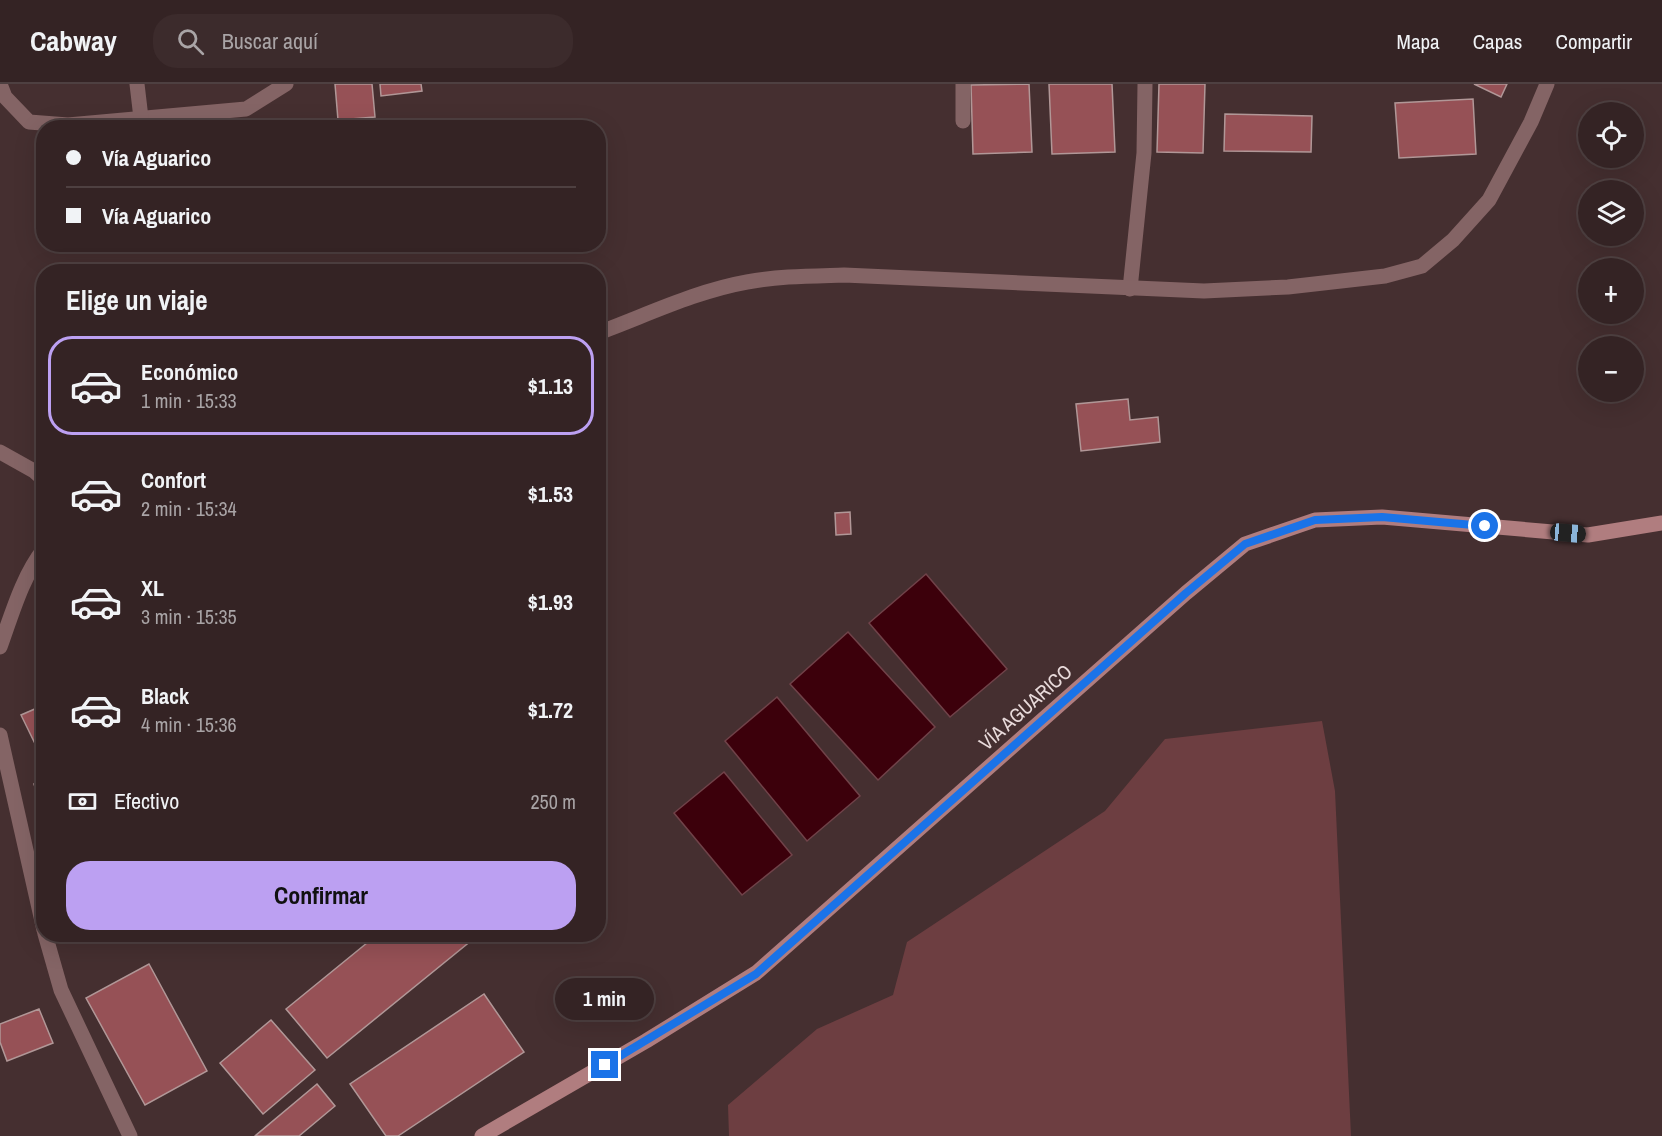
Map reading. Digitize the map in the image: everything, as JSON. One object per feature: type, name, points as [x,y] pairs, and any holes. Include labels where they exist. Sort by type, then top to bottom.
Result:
[{"type":"street","points":[[0,84],[5,97],[29,122],[36,123]]},
{"type":"street","points":[[137,84],[141,118]]},
{"type":"street","points":[[120,120],[246,109],[286,84]]},
{"type":"street","points":[[963,84],[963,121]]},
{"type":"street","points":[[1130,289],[1144,153],[1145,84]]},
{"type":"street","points":[[606,330],[709,291],[746,282],[790,277],[844,275],[1204,291],[1288,287],[1385,276],[1422,266],[1454,240],[1489,200],[1531,122],[1547,84]]},
{"type":"street","points":[[0,452],[36,473]]},
{"type":"street","name":"VÍA AGUARICO","points":[[482,1136],[756,974],[1186,593],[1245,544],[1315,520],[1382,517],[1588,535],[1662,524]]},
{"type":"street","points":[[0,647],[36,560]]},
{"type":"street","points":[[0,735],[36,895]]},
{"type":"street","points":[[47,942],[61,990],[130,1136]]},
{"type":"shaded area","points":[[926,574],[1007,669],[950,717],[869,623]]},
{"type":"shaded area","points":[[848,632],[935,727],[878,780],[790,684]]},
{"type":"shaded area","points":[[777,697],[860,796],[807,841],[725,741]]},
{"type":"shaded area","points":[[1322,721],[1335,791],[1351,1136],[729,1136],[728,1105],[817,1029],[893,995],[907,942],[1105,811],[1165,739]]},
{"type":"shaded area","points":[[724,772],[792,855],[742,895],[674,813]]},
{"type":"building","points":[[335,84],[372,84],[375,117],[338,120]]},
{"type":"building","points":[[380,84],[421,84],[422,91],[381,96]]},
{"type":"building","points":[[1029,84],[1032,152],[973,154],[971,85]]},
{"type":"building","points":[[1049,84],[1112,84],[1115,152],[1052,154]]},
{"type":"building","points":[[1159,84],[1205,84],[1203,153],[1157,152]]},
{"type":"building","points":[[1474,84],[1507,84],[1501,97]]},
{"type":"building","points":[[1473,99],[1476,154],[1399,158],[1395,103]]},
{"type":"building","points":[[1225,114],[1312,116],[1311,152],[1224,151]]},
{"type":"building","points":[[1128,399],[1130,420],[1158,417],[1160,442],[1081,451],[1076,404]]},
{"type":"building","points":[[850,512],[851,534],[836,535],[835,513]]},
{"type":"building","points":[[36,708],[36,746],[21,715]]},
{"type":"building","points":[[368,942],[470,942],[327,1058],[286,1009]]},
{"type":"building","points":[[149,964],[207,1071],[145,1105],[86,998]]},
{"type":"building","points":[[484,994],[524,1052],[398,1136],[386,1136],[350,1084]]},
{"type":"building","points":[[39,1009],[53,1043],[7,1061],[0,1042],[0,1024]]},
{"type":"building","points":[[271,1020],[315,1070],[263,1114],[220,1063]]},
{"type":"building","points":[[317,1084],[335,1106],[299,1136],[255,1136]]},
{"type":"route","points":[[605,1065],[756,974],[1186,593],[1245,544],[1315,520],[1382,517],[1485,526]]}]
